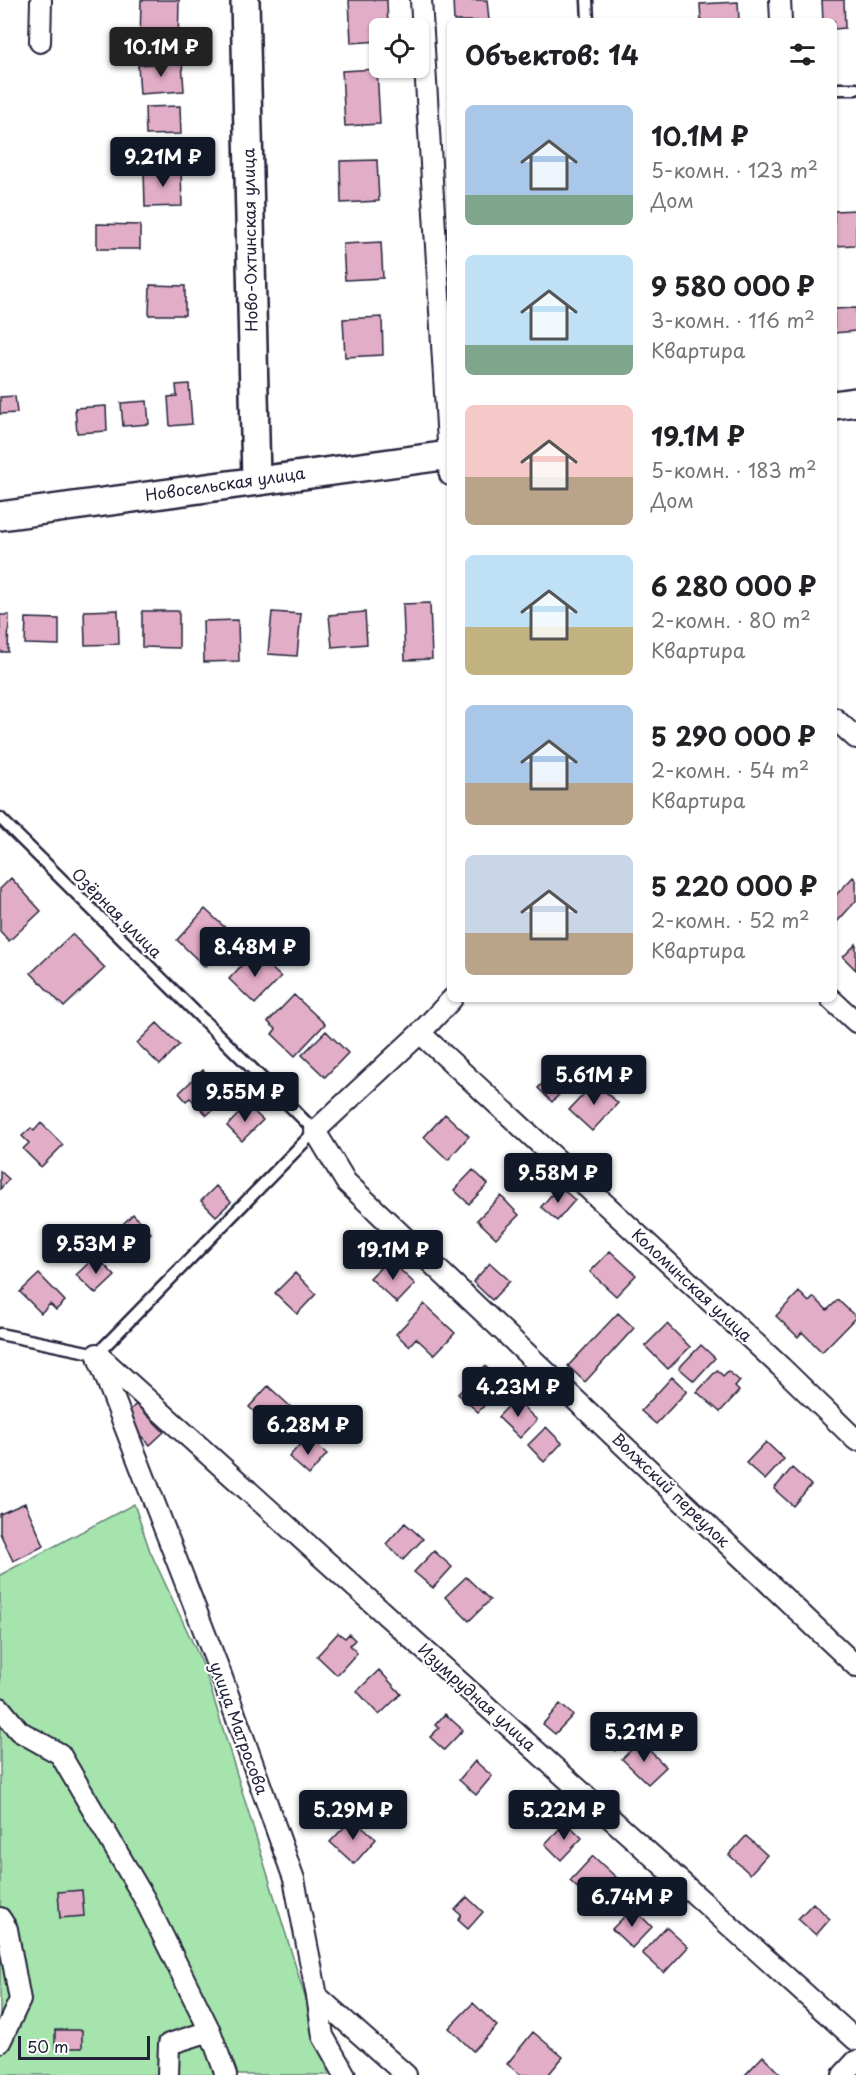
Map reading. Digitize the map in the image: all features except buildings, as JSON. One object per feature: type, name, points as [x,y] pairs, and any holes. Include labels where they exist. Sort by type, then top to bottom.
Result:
[{"type":"street","points":[[40,42],[41,0]]},
{"type":"street","name":"Ново-Охтинская улица","points":[[245,0],[256,480]]},
{"type":"street","points":[[421,0],[447,429]]},
{"type":"street","points":[[780,0],[781,18]]},
{"type":"street","points":[[837,405],[856,402]]},
{"type":"street","name":"Новосельская улица","points":[[0,516],[256,480],[447,462]]},
{"type":"street","points":[[837,721],[856,738]]},
{"type":"street","points":[[315,1131],[420,1033],[449,1002]]},
{"type":"street","points":[[834,1002],[856,1022]]},
{"type":"street","name":"Коломинская улица","points":[[420,1033],[781,1367],[856,1440]]},
{"type":"street","name":"Волжский переулок","points":[[315,1131],[346,1182],[856,1666]]},
{"type":"street","name":"улица Матросова","points":[[97,1354],[220,1672],[294,1879],[323,2036],[345,2075]]},
{"type":"street","name":"Изумрудная улица","points":[[97,1354],[856,2040]]},
{"type":"street","points":[[0,1708],[19,1731],[60,1754],[144,1898],[210,2031],[226,2075]]},
{"type":"street","points":[[0,1918],[7,1929],[20,2000],[0,2042]]},
{"type":"street","points":[[317,1996],[406,2075]]},
{"type":"street","points":[[168,2075],[169,2044],[210,2031]]},
{"type":"street","points":[[843,2075],[856,2061]]},
{"type":"lane","points":[[587,0],[588,18]]},
{"type":"lane","points":[[837,89],[856,89]]},
{"type":"lane","name":"Озёрная улица","points":[[0,818],[315,1131]]},
{"type":"lane","points":[[0,1334],[97,1354],[315,1131]]},
{"type":"green space","points":[[134,1504],[150,1551],[204,1667],[329,2075],[0,2075],[0,1575]]}]
